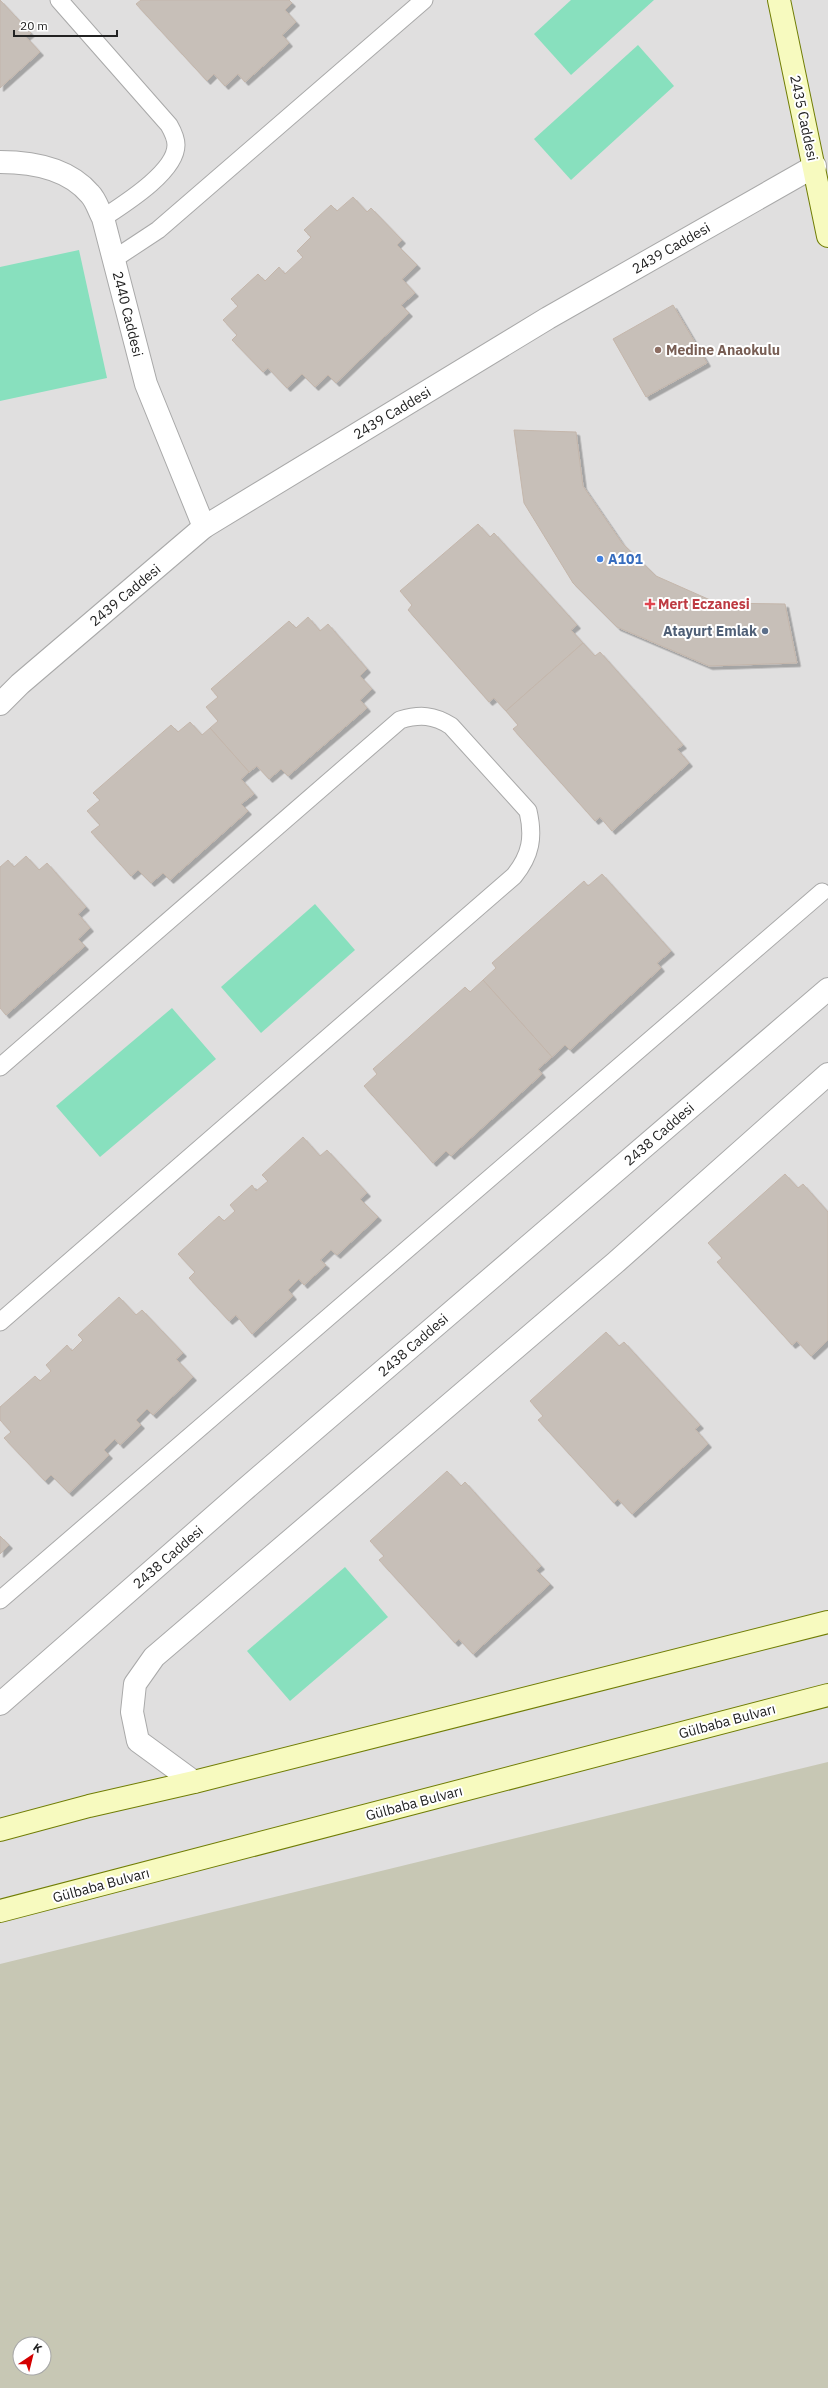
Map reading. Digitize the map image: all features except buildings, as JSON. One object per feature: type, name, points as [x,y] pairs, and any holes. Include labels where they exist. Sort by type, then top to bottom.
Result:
[{"type":"street","name":"2435 Caddesi","points":[[779,0],[828,236]]},
{"type":"street","name":"2440 Caddesi","points":[[0,162],[26,162],[67,174],[91,194],[103,218],[146,384],[204,527]]},
{"type":"street","name":"2439 Caddesi","points":[[0,704],[20,684],[204,527],[548,318],[814,166]]},
{"type":"street","name":"2438 Caddesi","points":[[0,1704],[262,1476],[828,989]]},
{"type":"street","points":[[194,1782],[138,1741],[132,1712],[135,1684],[154,1656],[609,1268],[828,1074]]},
{"type":"street","points":[[0,1830],[89,1806],[194,1782],[828,1622]]},
{"type":"street","name":"Gülbaba Bulvarı","points":[[0,1911],[828,1695]]},
{"type":"lane","points":[[60,0],[169,125],[174,135],[176,146],[169,164],[137,196],[103,218]]},
{"type":"lane","points":[[114,259],[158,230],[424,0]]},
{"type":"lane","points":[[0,1067],[400,720],[414,716],[429,716],[441,719],[451,726],[528,811],[532,827],[531,844],[528,856],[514,876],[0,1322]]},
{"type":"lane","points":[[0,1600],[822,892]]},
{"type":"shaded area","points":[[0,0],[828,0],[828,2388],[0,2388]]},
{"type":"shaded area","points":[[828,1762],[828,2388],[0,2388],[0,1964]]},
{"type":"green space","points":[[571,0],[654,0],[571,75],[534,34]]},
{"type":"green space","points":[[638,45],[674,86],[571,180],[534,139]]},
{"type":"green space","points":[[79,250],[107,378],[0,401],[0,267]]},
{"type":"green space","points":[[315,904],[355,950],[261,1033],[221,987]]},
{"type":"green space","points":[[172,1008],[216,1059],[100,1157],[56,1106]]},
{"type":"green space","points":[[345,1567],[388,1617],[290,1701],[247,1651]]},
{"type":"place","name":"Medine Anaokulu","points":[[658,350]]},
{"type":"place","name":"A101","points":[[600,559]]},
{"type":"place","name":"Mert Eczanesi","points":[[650,604]]},
{"type":"place","name":"Atayurt Emlak","points":[[765,631]]}]
